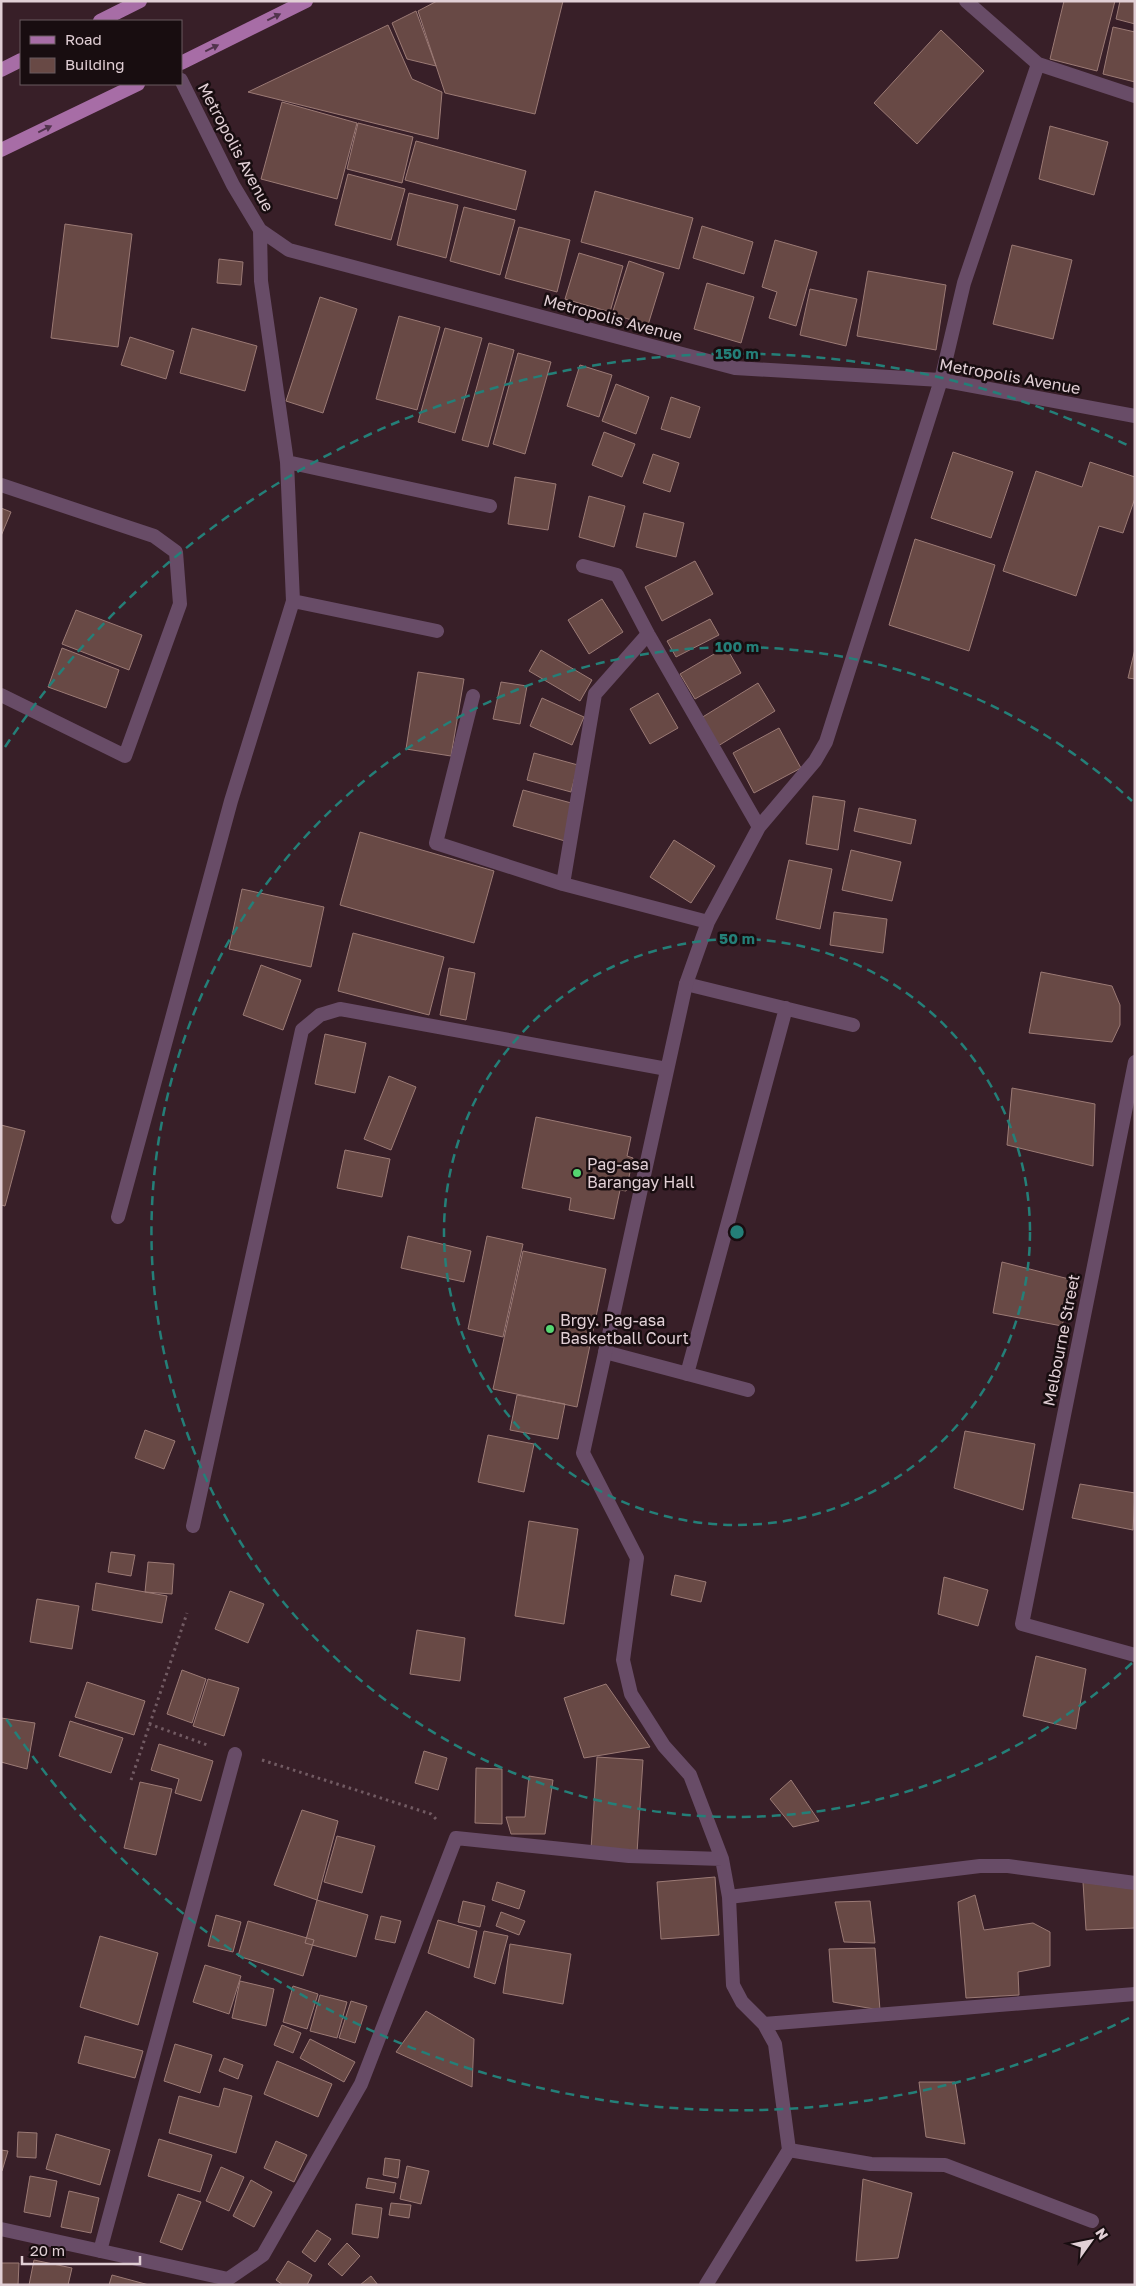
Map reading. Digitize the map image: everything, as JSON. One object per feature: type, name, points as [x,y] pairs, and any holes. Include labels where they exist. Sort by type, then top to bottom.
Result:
[{"type":"main road","points":[[102,20],[140,1]]},
{"type":"main road","points":[[182,63],[306,1]]},
{"type":"main road","points":[[1,70],[20,60]]},
{"type":"main road","points":[[1,150],[136,85]]},
{"type":"street","points":[[966,1],[1038,64],[1135,96]]},
{"type":"street","points":[[706,2285],[788,2150],[775,2044],[764,2024],[742,2002],[733,1985],[730,1897],[722,1859],[690,1775],[664,1746],[631,1694],[623,1660],[637,1558],[583,1453],[686,984],[708,922],[759,827],[815,761],[826,742],[941,380],[964,283],[1038,64]]},
{"type":"street","name":"Metropolis Avenue","points":[[182,82],[233,184],[260,230],[289,250],[734,368],[941,380],[1135,416]]},
{"type":"street","points":[[118,1217],[228,810],[293,601],[287,462],[261,281],[260,230]]},
{"type":"street","points":[[287,462],[490,506]]},
{"type":"street","points":[[1,484],[154,536],[176,552],[180,604],[125,756],[1,695]]},
{"type":"street","points":[[583,566],[617,574],[648,634],[759,827]]},
{"type":"street","points":[[293,601],[437,631]]},
{"type":"street","points":[[563,884],[595,694],[648,634]]},
{"type":"street","points":[[473,696],[436,843],[563,884],[708,922]]},
{"type":"street","points":[[686,984],[853,1025]]},
{"type":"street","points":[[687,1374],[786,1008]]},
{"type":"street","points":[[193,1526],[302,1030],[320,1015],[340,1009],[667,1069]]},
{"type":"street","name":"Melbourne Street","points":[[1135,1062],[1022,1624],[1135,1655]]},
{"type":"street","points":[[605,1352],[748,1390]]},
{"type":"street","points":[[100,2252],[235,1754]]},
{"type":"street","points":[[1,2229],[228,2279],[263,2255],[361,2084],[456,1838],[628,1856],[722,1859]]},
{"type":"street","points":[[730,1897],[980,1866],[1008,1866],[1135,1883]]},
{"type":"street","points":[[764,2024],[1135,1994]]},
{"type":"street","points":[[788,2150],[871,2164],[945,2165],[1092,2221]]},
{"type":"path","points":[[131,1780],[187,1613]]},
{"type":"path","points":[[149,1724],[235,1754],[274,1762],[431,1814],[456,1838]]},
{"type":"building","points":[[437,1],[563,1],[535,114],[445,93],[418,11]]},
{"type":"building","points":[[1064,1],[1115,1],[1097,71],[1050,59]]},
{"type":"building","points":[[1120,1],[1135,1],[1135,24],[1116,19]]},
{"type":"building","points":[[416,11],[436,66],[407,59],[392,23]]},
{"type":"building","points":[[388,25],[412,79],[442,92],[438,139],[248,92]]},
{"type":"building","points":[[1113,27],[1135,32],[1135,82],[1103,74]]},
{"type":"building","points":[[941,30],[984,71],[917,144],[874,103]]},
{"type":"building","points":[[282,102],[357,123],[337,199],[261,179]]},
{"type":"building","points":[[358,123],[413,137],[402,183],[347,169]]},
{"type":"building","points":[[1050,126],[1108,142],[1094,195],[1039,179]]},
{"type":"building","points":[[416,141],[526,171],[516,210],[405,180]]},
{"type":"building","points":[[348,174],[405,189],[391,240],[335,225]]},
{"type":"building","points":[[595,191],[693,218],[679,269],[581,242]]},
{"type":"building","points":[[409,193],[458,205],[446,258],[397,245]]},
{"type":"building","points":[[464,207],[515,220],[500,275],[450,261]]},
{"type":"building","points":[[65,224],[132,234],[118,347],[51,338]]},
{"type":"building","points":[[702,226],[753,242],[744,274],[693,258]]},
{"type":"building","points":[[519,227],[570,240],[557,292],[505,278]]},
{"type":"building","points":[[775,240],[817,252],[796,326],[769,318],[777,292],[762,287]]},
{"type":"building","points":[[1012,245],[1072,260],[1053,339],[993,324]]},
{"type":"building","points":[[579,253],[623,266],[610,312],[565,299]]},
{"type":"building","points":[[219,259],[243,262],[241,285],[217,283]]},
{"type":"building","points":[[629,261],[664,273],[648,325],[612,314]]},
{"type":"building","points":[[868,271],[946,285],[936,350],[857,336]]},
{"type":"building","points":[[707,283],[754,297],[741,343],[694,329]]},
{"type":"building","points":[[810,289],[857,299],[846,346],[800,335]]},
{"type":"building","points":[[320,297],[357,309],[323,413],[286,401]]},
{"type":"building","points":[[399,316],[440,327],[417,410],[376,399]]},
{"type":"building","points":[[192,328],[257,346],[245,391],[180,373]]},
{"type":"building","points":[[445,328],[482,338],[455,433],[418,422]]},
{"type":"building","points":[[130,337],[174,351],[166,379],[121,365]]},
{"type":"building","points":[[489,343],[514,350],[488,447],[462,440]]},
{"type":"building","points":[[518,353],[551,362],[525,454],[493,444]]},
{"type":"building","points":[[580,365],[612,375],[599,417],[567,406]]},
{"type":"building","points":[[616,384],[649,397],[636,434],[602,421]]},
{"type":"building","points":[[671,397],[700,407],[690,438],[661,429]]},
{"type":"building","points":[[604,432],[635,444],[622,477],[592,465]]},
{"type":"building","points":[[953,452],[1013,472],[991,538],[931,518]]},
{"type":"building","points":[[653,454],[679,463],[670,492],[643,483]]},
{"type":"building","points":[[1090,462],[1135,477],[1135,498],[1123,533],[1099,526],[1076,596],[1003,571],[1036,471],[1082,487]]},
{"type":"building","points":[[515,477],[556,484],[548,530],[508,524]]},
{"type":"building","points":[[589,496],[625,506],[614,547],[579,537]]},
{"type":"building","points":[[1,508],[11,512],[1,536]]},
{"type":"building","points":[[644,513],[684,523],[676,557],[636,547]]},
{"type":"building","points":[[915,539],[995,565],[969,651],[889,625]]},
{"type":"building","points":[[695,561],[713,594],[662,621],[645,587]]},
{"type":"building","points":[[602,599],[623,632],[589,654],[568,620]]},
{"type":"building","points":[[76,610],[142,635],[129,670],[62,644]]},
{"type":"building","points":[[710,619],[719,635],[676,657],[667,641]]},
{"type":"building","points":[[726,647],[741,673],[695,699],[680,674]]},
{"type":"building","points":[[62,648],[119,670],[106,708],[48,687]]},
{"type":"building","points":[[1135,649],[1135,679],[1128,678]]},
{"type":"building","points":[[541,650],[592,680],[580,701],[529,671]]},
{"type":"building","points":[[418,672],[464,679],[451,756],[406,749]]},
{"type":"building","points":[[501,682],[527,686],[520,724],[493,719]]},
{"type":"building","points":[[758,683],[775,711],[718,746],[701,718]]},
{"type":"building","points":[[658,693],[678,728],[650,744],[630,709]]},
{"type":"building","points":[[542,698],[584,717],[572,745],[530,726]]},
{"type":"building","points":[[779,728],[801,768],[754,793],[733,753]]},
{"type":"building","points":[[534,753],[578,765],[571,792],[527,780]]},
{"type":"building","points":[[523,790],[575,804],[565,841],[513,826]]},
{"type":"building","points":[[813,796],[845,801],[838,850],[806,844]]},
{"type":"building","points":[[859,808],[916,820],[911,844],[854,831]]},
{"type":"building","points":[[360,832],[494,871],[474,943],[340,905]]},
{"type":"building","points":[[674,840],[715,866],[691,903],[650,877]]},
{"type":"building","points":[[851,850],[901,862],[892,901],[842,890]]},
{"type":"building","points":[[789,860],[832,869],[820,929],[776,919]]},
{"type":"building","points":[[242,889],[324,907],[311,967],[229,949]]},
{"type":"building","points":[[834,912],[887,919],[883,953],[830,945]]},
{"type":"building","points":[[353,933],[444,957],[429,1015],[338,991]]},
{"type":"building","points":[[261,965],[301,980],[283,1030],[243,1015]]},
{"type":"building","points":[[449,968],[475,973],[466,1020],[440,1015]]},
{"type":"building","points":[[1041,972],[1112,986],[1120,1005],[1120,1025],[1112,1042],[1029,1033]]},
{"type":"building","points":[[325,1034],[366,1043],[355,1093],[315,1084]]},
{"type":"building","points":[[389,1076],[416,1087],[391,1150],[364,1139]]},
{"type":"building","points":[[1012,1088],[1095,1104],[1093,1166],[1007,1145]]},
{"type":"building","name":"Pag-asa Barangay Hall","points":[[536,1117],[631,1137],[627,1156],[633,1158],[626,1191],[620,1190],[614,1219],[569,1210],[571,1198],[522,1188]]},
{"type":"building","points":[[1,1125],[25,1131],[5,1206],[1,1205]]},
{"type":"building","points":[[345,1150],[390,1159],[382,1197],[337,1188]]},
{"type":"building","points":[[408,1236],[471,1251],[464,1282],[401,1268]]},
{"type":"building","points":[[487,1236],[523,1244],[503,1337],[468,1329]]},
{"type":"building","name":"Brgy. Pag-asa Basketball Court","points":[[523,1251],[606,1269],[577,1407],[493,1389]]},
{"type":"building","points":[[1002,1262],[1069,1279],[1069,1298],[1062,1326],[993,1313]]},
{"type":"building","points":[[517,1395],[565,1404],[558,1439],[510,1430]]},
{"type":"building","points":[[145,1430],[175,1441],[164,1469],[135,1458]]},
{"type":"building","points":[[965,1431],[1035,1444],[1023,1510],[954,1488]]},
{"type":"building","points":[[488,1435],[534,1444],[524,1492],[478,1482]]},
{"type":"building","points":[[1080,1484],[1135,1493],[1133,1530],[1072,1518]]},
{"type":"building","points":[[529,1521],[578,1529],[564,1624],[515,1616]]},
{"type":"building","points":[[111,1552],[135,1555],[131,1576],[108,1572]]},
{"type":"building","points":[[148,1562],[174,1564],[172,1594],[145,1592]]},
{"type":"building","points":[[675,1575],[706,1582],[701,1602],[671,1595]]},
{"type":"building","points":[[944,1577],[988,1590],[978,1626],[938,1614]]},
{"type":"building","points":[[96,1583],[167,1596],[162,1623],[92,1610]]},
{"type":"building","points":[[230,1591],[264,1604],[248,1643],[215,1629]]},
{"type":"building","points":[[37,1599],[79,1606],[72,1649],[30,1642]]},
{"type":"building","points":[[417,1630],[465,1638],[460,1681],[410,1674]]},
{"type":"building","points":[[1036,1656],[1086,1669],[1076,1729],[1023,1716]]},
{"type":"building","points":[[182,1670],[206,1679],[192,1723],[167,1714]]},
{"type":"building","points":[[208,1679],[239,1688],[224,1736],[193,1726]]},
{"type":"building","points":[[87,1682],[145,1701],[134,1735],[75,1717]]},
{"type":"building","points":[[606,1684],[650,1747],[584,1758],[564,1698]]},
{"type":"building","points":[[1,1718],[35,1723],[27,1769],[1,1762]]},
{"type":"building","points":[[70,1721],[123,1738],[111,1773],[59,1756]]},
{"type":"building","points":[[159,1744],[213,1761],[201,1801],[175,1793],[179,1779],[151,1770]]},
{"type":"building","points":[[424,1751],[447,1758],[438,1790],[415,1783]]},
{"type":"building","points":[[597,1757],[643,1760],[637,1853],[591,1849]]},
{"type":"building","points":[[476,1768],[502,1769],[502,1824],[475,1823]]},
{"type":"building","points":[[529,1776],[553,1780],[545,1834],[511,1834],[506,1817],[525,1817]]},
{"type":"building","points":[[791,1780],[819,1821],[793,1827],[770,1799]]},
{"type":"building","points":[[140,1782],[172,1789],[156,1855],[124,1848]]},
{"type":"building","points":[[302,1810],[338,1821],[317,1900],[274,1885]]},
{"type":"building","points":[[337,1836],[375,1846],[362,1893],[324,1882]]},
{"type":"building","points":[[715,1877],[719,1935],[661,1939],[657,1882]]},
{"type":"building","points":[[497,1882],[525,1891],[519,1909],[492,1900]]},
{"type":"building","points":[[1083,1882],[1135,1889],[1135,1928],[1086,1930]]},
{"type":"building","points":[[975,1895],[984,1930],[1033,1923],[1050,1932],[1050,1966],[1018,1972],[1019,1995],[966,1998],[958,1902]]},
{"type":"building","points":[[317,1900],[368,1915],[356,1957],[305,1943]]},
{"type":"building","points":[[463,1901],[485,1906],[480,1927],[458,1922]]},
{"type":"building","points":[[870,1901],[875,1943],[844,1942],[835,1902]]},
{"type":"building","points":[[501,1912],[525,1921],[519,1935],[496,1926]]},
{"type":"building","points":[[216,1915],[241,1922],[233,1952],[208,1946]]},
{"type":"building","points":[[381,1916],[401,1921],[395,1943],[375,1939]]},
{"type":"building","points":[[438,1920],[477,1931],[469,1968],[428,1953]]},
{"type":"building","points":[[248,1921],[314,1940],[303,1976],[238,1956]]},
{"type":"building","points":[[484,1931],[508,1936],[495,1984],[474,1977]]},
{"type":"building","points":[[100,1936],[158,1953],[138,2025],[80,2007]]},
{"type":"building","points":[[510,1944],[571,1954],[563,2004],[503,1993]]},
{"type":"building","points":[[875,1948],[880,2010],[833,2002],[829,1949]]},
{"type":"building","points":[[205,1965],[241,1976],[229,2014],[193,2002]]},
{"type":"building","points":[[240,1981],[274,1989],[266,2026],[232,2018]]},
{"type":"building","points":[[293,1986],[318,1994],[307,2029],[283,2022]]},
{"type":"building","points":[[320,1995],[347,2002],[337,2038],[310,2031]]},
{"type":"building","points":[[351,2001],[367,2006],[355,2043],[339,2038]]},
{"type":"building","points":[[426,2011],[474,2039],[472,2087],[396,2052]]},
{"type":"building","points":[[282,2025],[301,2033],[293,2053],[274,2045]]},
{"type":"building","points":[[85,2036],[143,2051],[135,2078],[78,2063]]},
{"type":"building","points":[[310,2039],[355,2062],[344,2082],[300,2058]]},
{"type":"building","points":[[175,2044],[212,2055],[200,2093],[164,2081]]},
{"type":"building","points":[[224,2058],[243,2065],[238,2079],[219,2071]]},
{"type":"building","points":[[277,2061],[332,2084],[318,2117],[264,2094]]},
{"type":"building","points":[[919,2082],[955,2082],[965,2144],[926,2137]]},
{"type":"building","points":[[224,2088],[252,2096],[236,2153],[169,2133],[179,2096],[219,2107]]},
{"type":"building","points":[[18,2132],[37,2133],[36,2158],[17,2157]]},
{"type":"building","points":[[56,2134],[110,2150],[100,2185],[46,2169]]},
{"type":"building","points":[[159,2139],[212,2155],[200,2192],[148,2176]]},
{"type":"building","points":[[276,2141],[307,2155],[294,2182],[264,2168]]},
{"type":"building","points":[[1,2150],[8,2151],[2,2171],[1,2170]]},
{"type":"building","points":[[385,2158],[400,2160],[398,2178],[383,2175]]},
{"type":"building","points":[[407,2166],[429,2171],[421,2204],[400,2199]]},
{"type":"building","points":[[221,2167],[244,2177],[229,2211],[206,2201]]},
{"type":"building","points":[[30,2176],[57,2181],[50,2217],[24,2212]]},
{"type":"building","points":[[368,2178],[396,2183],[394,2193],[366,2188]]},
{"type":"building","points":[[863,2179],[912,2193],[898,2258],[856,2261]]},
{"type":"building","points":[[251,2180],[272,2192],[254,2227],[233,2216]]},
{"type":"building","points":[[69,2191],[99,2198],[91,2233],[61,2227]]},
{"type":"building","points":[[178,2194],[201,2202],[182,2250],[160,2242]]},
{"type":"building","points":[[391,2203],[411,2205],[409,2218],[389,2215]]},
{"type":"building","points":[[356,2204],[382,2208],[378,2238],[352,2234]]},
{"type":"building","points":[[317,2230],[331,2239],[315,2262],[302,2252]]},
{"type":"building","points":[[347,2243],[360,2256],[342,2276],[328,2264]]},
{"type":"building","points":[[34,2260],[72,2268],[68,2285],[29,2285]]},
{"type":"building","points":[[288,2261],[312,2275],[307,2285],[283,2285],[276,2280]]},
{"type":"building","points":[[1,2263],[19,2263],[18,2285],[1,2285]]},
{"type":"building","points":[[112,2275],[149,2285],[109,2285]]},
{"type":"building","points":[[371,2276],[378,2285],[360,2285]]},
{"type":"place","name":"Pag-asa Barangay Hall","points":[[577,1173]]},
{"type":"place","name":"Brgy. Pag-asa Basketball Court","points":[[550,1329]]}]
